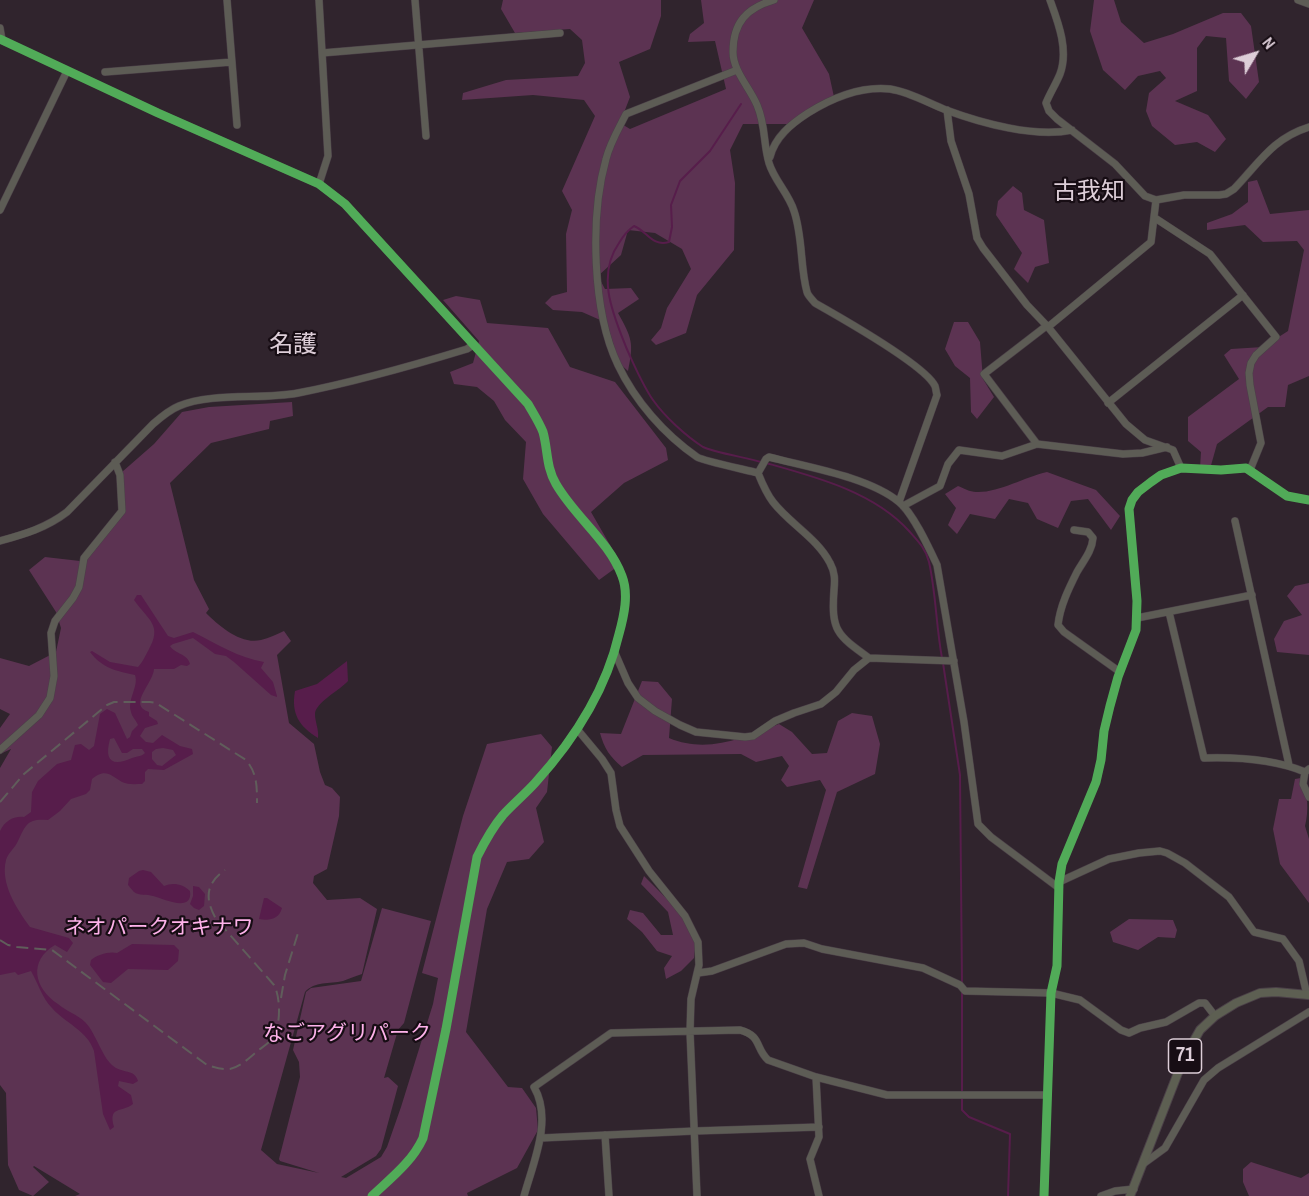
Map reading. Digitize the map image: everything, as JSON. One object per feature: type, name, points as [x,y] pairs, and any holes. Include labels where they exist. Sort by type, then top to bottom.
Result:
[{"type":"main road","name":"71","points":[[1132,1193],[1183,1060],[1200,1030],[1215,1016],[1236,1003],[1260,993],[1308,995]]},
{"type":"street","points":[[227,0],[237,125]]},
{"type":"street","points":[[319,0],[328,156],[320,184]]},
{"type":"street","points":[[415,0],[426,136]]},
{"type":"street","points":[[774,0],[758,5],[742,17],[736,32],[733,57],[737,70],[752,93],[764,122],[768,162],[795,212],[807,295],[815,303],[889,347],[921,371],[936,387],[937,395],[901,504]]},
{"type":"street","points":[[1050,0],[1064,49],[1064,60],[1060,75],[1046,103],[1049,111],[1115,164],[1145,196],[1156,200],[1184,195],[1226,194],[1234,189],[1276,144],[1288,135],[1309,127]]},
{"type":"street","points":[[1298,0],[1309,4]]},
{"type":"street","points":[[0,28],[1,40],[67,72],[320,184],[345,204],[528,404],[542,432],[548,465],[556,484],[612,557],[623,577],[625,587],[623,618],[615,653],[604,678],[577,729],[558,756],[533,785],[503,814],[477,857],[446,1029],[423,1138],[418,1150],[409,1161],[372,1196]]},
{"type":"street","points":[[322,53],[560,33]]},
{"type":"street","points":[[105,72],[232,62]]},
{"type":"street","points":[[737,70],[626,114],[614,136],[606,158],[597,208],[596,247],[601,307],[611,348],[629,386],[658,424],[698,459],[758,473],[773,502],[829,560],[834,570],[832,612],[836,629],[846,641],[869,658],[954,661]]},
{"type":"street","points":[[0,210],[67,72]]},
{"type":"street","points":[[768,162],[772,146],[781,134],[806,114],[843,95],[887,89],[902,91],[946,110],[999,126],[1061,133],[1072,130]]},
{"type":"street","points":[[946,110],[951,141],[969,194],[977,238],[982,248],[1108,403],[1138,435],[1152,443],[1168,447],[1177,455],[1181,468]]},
{"type":"street","points":[[1037,444],[984,374],[1151,242],[1156,200]]},
{"type":"street","points":[[1155,218],[1210,254],[1276,337],[1256,355],[1251,363],[1250,385],[1261,443],[1250,470]]},
{"type":"street","points":[[1108,403],[1243,296]]},
{"type":"street","points":[[0,541],[37,530],[67,512],[163,415],[182,405],[209,400],[294,394],[333,386],[407,367],[467,349],[473,345]]},
{"type":"street","points":[[901,504],[940,486],[948,465],[959,450],[1002,456],[1037,444],[1123,454],[1142,453],[1168,447]]},
{"type":"street","points":[[758,473],[769,457],[860,481],[881,490],[901,504],[937,565],[978,824],[991,837],[1059,885]]},
{"type":"street","points":[[0,750],[39,715],[50,698],[54,676],[51,633],[55,621],[74,598],[79,587],[84,558],[122,511],[120,475],[115,462]]},
{"type":"street","points":[[1044,1196],[1051,993],[1057,966],[1059,885],[1062,864],[1096,782],[1104,731],[1120,672],[1131,646],[1137,618],[1129,509],[1132,500],[1137,492],[1161,475],[1181,468],[1246,468],[1287,496],[1309,500]]},
{"type":"street","points":[[1235,521],[1289,765]]},
{"type":"street","points":[[1074,530],[1088,532],[1093,538],[1092,547],[1059,611],[1058,625],[1064,632],[1120,672]]},
{"type":"street","points":[[1137,618],[1252,596]]},
{"type":"street","points":[[1169,612],[1204,758],[1234,757],[1289,765],[1307,771],[1303,784],[1309,798]]},
{"type":"street","points":[[615,653],[628,683],[638,698],[656,711],[696,732],[745,738],[753,736],[775,721],[821,704],[869,658]]},
{"type":"street","points":[[577,729],[612,773],[618,820],[633,848],[694,931],[700,956],[691,999],[690,1032],[697,1196]]},
{"type":"street","points":[[1059,885],[1109,859],[1139,853],[1160,851],[1167,853],[1185,863],[1229,897],[1254,932],[1283,939],[1299,961],[1308,995]]},
{"type":"street","points":[[698,973],[712,971],[786,944],[804,943],[822,949],[924,968],[960,986],[965,991],[1051,993],[1080,1000],[1114,1026],[1129,1033],[1166,1022],[1199,1003],[1205,1004],[1215,1016]]},
{"type":"street","points":[[1143,1164],[1165,1148],[1204,1080],[1218,1068],[1309,1012]]},
{"type":"street","points":[[524,1196],[541,1138],[541,1099],[534,1088],[611,1033],[740,1030],[750,1033],[756,1039],[768,1060],[816,1077],[887,1095],[1048,1095]]},
{"type":"street","points":[[816,1077],[819,1137],[810,1159],[819,1196]]},
{"type":"street","points":[[541,1138],[819,1128]]},
{"type":"street","points":[[606,1135],[609,1196]]},
{"type":"street","points":[[1101,1196],[1115,1191],[1132,1193]]},
{"type":"green space","points":[[503,0],[661,0],[661,16],[650,49],[619,62],[630,97],[620,123],[630,129],[726,89],[715,41],[688,42],[690,34],[704,23],[701,0],[814,0],[802,28],[829,74],[834,97],[793,124],[743,124],[730,150],[735,183],[734,250],[697,295],[686,333],[656,345],[651,340],[661,328],[667,308],[691,269],[682,249],[655,233],[628,230],[621,255],[598,276],[605,289],[631,288],[639,299],[618,313],[630,341],[631,354],[628,371],[619,363],[607,323],[582,312],[553,310],[545,303],[552,296],[567,292],[566,234],[572,210],[562,191],[595,116],[584,100],[533,95],[462,100],[463,93],[506,80],[578,76],[585,63],[582,40],[570,29],[515,33],[501,9]]},
{"type":"green space","points":[[1094,0],[1114,0],[1121,22],[1144,43],[1173,34],[1223,13],[1241,13],[1251,26],[1259,82],[1246,99],[1229,81],[1226,38],[1206,36],[1197,48],[1197,91],[1175,101],[1208,115],[1226,139],[1215,152],[1197,142],[1175,145],[1152,126],[1146,111],[1149,93],[1166,78],[1160,71],[1138,76],[1125,90],[1103,70],[1090,31]]},
{"type":"green space","points":[[1257,180],[1270,214],[1309,210],[1309,376],[1288,385],[1285,407],[1268,407],[1217,444],[1210,469],[1200,468],[1201,452],[1188,441],[1188,417],[1239,379],[1224,355],[1231,349],[1263,347],[1288,331],[1304,250],[1297,241],[1263,242],[1245,225],[1207,230],[1207,223],[1232,214],[1248,202],[1248,182]]},
{"type":"green space","points":[[1013,186],[1022,193],[1024,210],[1044,220],[1049,263],[1035,267],[1028,283],[1014,269],[1022,253],[996,215],[998,201]]},
{"type":"green space","points":[[456,296],[480,300],[487,323],[548,328],[570,367],[615,382],[666,448],[668,460],[624,483],[591,512],[621,564],[599,580],[543,514],[523,479],[526,442],[505,420],[494,401],[477,387],[454,384],[450,372],[473,363],[479,341],[443,300]]},
{"type":"green space","points":[[954,322],[968,322],[980,342],[983,379],[994,397],[977,419],[971,412],[970,378],[955,366],[945,349]]},
{"type":"green space","name":"ネオパークオキナワ","points":[[292,402],[293,416],[270,421],[269,429],[211,443],[170,483],[194,580],[209,609],[206,613],[224,629],[246,640],[261,640],[284,631],[291,641],[277,655],[289,723],[314,744],[325,785],[332,788],[340,797],[339,816],[327,869],[314,876],[313,883],[327,900],[360,898],[377,909],[362,974],[343,981],[318,984],[309,988],[305,992],[261,1150],[277,1164],[319,1173],[279,1159],[300,1077],[299,1062],[293,1050],[306,992],[311,988],[361,981],[382,908],[431,921],[404,1023],[398,1030],[384,1078],[388,1077],[398,1086],[381,1149],[376,1156],[341,1177],[346,1178],[381,1157],[387,1147],[401,1107],[433,1004],[438,978],[422,973],[463,816],[487,744],[541,734],[552,747],[547,792],[536,808],[544,842],[529,859],[507,862],[487,909],[466,1032],[508,1087],[522,1088],[536,1108],[538,1130],[517,1168],[467,1193],[468,1196],[75,1196],[80,1194],[34,1166],[49,1182],[33,1196],[19,1190],[8,1165],[6,1093],[0,1085],[0,768],[11,749],[0,754],[0,728],[10,714],[0,709],[0,658],[29,666],[56,652],[61,628],[56,612],[29,570],[45,557],[80,561],[124,514],[122,472],[154,444],[182,412],[209,407]]},
{"type":"green space","points":[[1047,472],[1096,490],[1120,516],[1111,530],[1088,499],[1071,501],[1058,528],[1037,519],[1028,503],[1009,499],[995,519],[970,514],[957,534],[948,525],[956,508],[945,494],[958,486],[971,491],[985,492]]},
{"type":"green space","points":[[1309,583],[1309,655],[1277,652],[1274,639],[1284,621],[1302,615],[1287,596],[1295,586]]},
{"type":"green space","points":[[642,681],[658,682],[672,699],[669,738],[683,743],[697,745],[725,742],[779,724],[792,732],[812,754],[827,753],[838,721],[852,713],[872,716],[880,744],[875,774],[837,792],[807,889],[798,887],[826,790],[820,780],[787,787],[781,780],[789,766],[782,756],[756,762],[741,754],[643,755],[622,767],[608,752],[600,733],[621,734]]},
{"type":"green space","points":[[1301,778],[1307,802],[1305,826],[1309,839],[1309,903],[1280,864],[1273,829],[1279,799],[1291,799],[1295,779]]},
{"type":"green space","points":[[644,876],[678,910],[696,942],[694,958],[681,971],[666,979],[664,968],[672,956],[657,951],[642,932],[627,919],[630,910],[643,913],[661,935],[673,935],[668,912],[641,884]]},
{"type":"green space","points":[[1129,919],[1173,920],[1177,930],[1175,938],[1158,937],[1138,950],[1113,942],[1110,932]]},
{"type":"green space","points":[[1251,1162],[1301,1178],[1309,1173],[1309,1196],[1249,1196],[1243,1182],[1243,1169]]},
{"type":"shaded area","points":[[137,595],[141,595],[168,636],[174,638],[193,632],[237,654],[264,662],[261,668],[273,682],[277,697],[271,695],[226,656],[215,654],[193,638],[173,644],[170,646],[172,649],[187,658],[190,664],[174,669],[154,669],[140,704],[158,724],[145,728],[140,736],[146,742],[153,743],[162,735],[180,746],[192,749],[193,754],[164,770],[148,769],[142,784],[124,783],[104,773],[97,776],[92,779],[90,790],[86,794],[71,799],[48,820],[28,823],[7,857],[5,878],[15,904],[30,927],[69,938],[73,943],[67,952],[55,945],[46,951],[38,966],[39,983],[50,998],[85,1022],[111,1064],[137,1077],[138,1081],[133,1084],[119,1081],[118,1086],[131,1095],[133,1104],[114,1112],[114,1127],[110,1130],[103,1114],[91,1044],[49,1004],[31,971],[18,975],[15,972],[0,975],[0,831],[10,820],[24,817],[31,812],[32,792],[38,781],[57,764],[71,760],[75,745],[81,744],[89,750],[94,746],[100,714],[107,709],[115,713],[127,739],[138,725],[130,707],[136,684],[135,675],[105,665],[90,652],[110,662],[138,667],[140,665],[152,642],[154,629],[134,600]],"holes":[[[114,738],[122,753],[133,749],[142,749],[145,753],[115,762],[111,760],[108,753],[110,739]],[[163,748],[173,750],[176,755],[162,766],[157,765],[152,759],[152,752]]]},
{"type":"shaded area","points":[[347,661],[348,681],[323,701],[316,710],[318,738],[298,719],[294,706],[295,691],[317,684]]},
{"type":"shaded area","points":[[143,870],[151,872],[164,886],[181,885],[190,891],[190,898],[183,903],[177,903],[134,892],[128,885],[129,878]]},
{"type":"shaded area","points":[[193,886],[199,887],[205,894],[204,906],[199,910],[190,904]]},
{"type":"shaded area","points":[[264,898],[282,908],[276,917],[267,920],[259,919]]},
{"type":"shaded area","points":[[132,944],[174,945],[179,950],[178,961],[168,970],[128,969],[111,983],[103,982],[90,965],[91,960],[103,954],[117,953]]},
{"type":"waterway","points":[[741,104],[710,151],[680,181],[671,205],[672,227],[669,242],[658,242],[634,226],[624,236],[612,256],[608,282],[612,308],[626,347],[649,394],[658,406],[676,426],[703,447],[761,462]]},
{"type":"waterway","points":[[766,463],[824,480],[862,496],[895,517],[912,535],[928,557],[942,658]]},
{"type":"waterway","points":[[943,663],[960,775],[962,983]]},
{"type":"waterway","points":[[962,992],[962,1110],[969,1117],[1010,1134],[1008,1196]]},
{"type":"railway","points":[[0,802],[24,774],[107,705],[114,702],[150,702],[156,703],[246,760],[254,775],[257,803]]},
{"type":"railway","points":[[0,940],[17,947],[52,950],[207,1065],[230,1069],[246,1061],[272,1039],[277,1027],[279,1005],[274,985],[212,912],[209,898],[210,886],[225,870]]},
{"type":"railway","points":[[281,998],[285,975],[298,933]]},
{"type":"cycle path","points":[[0,39],[158,113],[319,184],[345,204],[528,404],[543,432],[549,465],[556,484],[609,552],[622,576],[625,598],[623,620],[613,655],[597,695],[562,750],[535,783],[499,820],[477,857],[446,1029],[423,1138],[407,1162],[372,1196]]},
{"type":"cycle path","points":[[1044,1196],[1051,993],[1057,966],[1059,882],[1062,864],[1096,782],[1110,706],[1118,677],[1136,630],[1137,601],[1129,509],[1132,500],[1138,492],[1161,475],[1181,468],[1221,470],[1246,468],[1287,496],[1309,500]]},
{"type":"district","name":"古我知","points":[[1089,193]]},
{"type":"district","name":"名護","points":[[293,346]]},
{"type":"park label","name":"なごアグリパーク","points":[[347,1034]]}]
